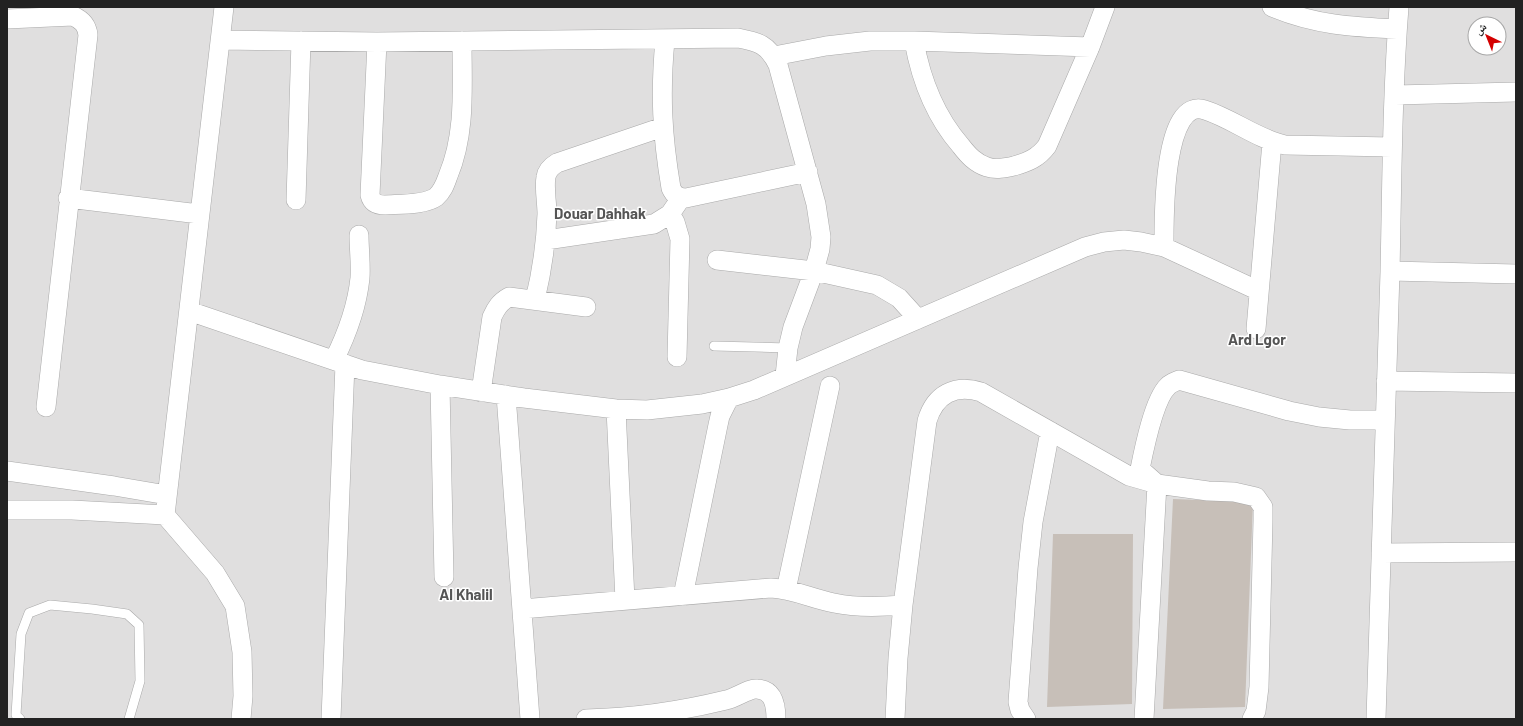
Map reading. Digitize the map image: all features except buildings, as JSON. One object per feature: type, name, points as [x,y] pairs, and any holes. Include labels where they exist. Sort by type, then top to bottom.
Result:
[{"type":"street","points":[[164,515],[224,7]]},
{"type":"street","points":[[914,41],[918,64],[925,88],[950,134],[976,162],[995,169],[1004,168],[1028,162],[1036,158],[1047,146],[1090,46],[1104,7]]},
{"type":"street","points":[[1272,7],[1296,16],[1342,26],[1397,29]]},
{"type":"street","points":[[1376,719],[1390,271],[1392,147],[1399,7]]},
{"type":"street","points":[[7,19],[73,16],[84,23],[88,35],[68,198],[46,407]]},
{"type":"street","points":[[221,40],[377,42],[738,38],[759,43],[774,56],[778,65],[808,172],[816,204],[821,237],[820,249],[814,271],[793,327],[788,348],[785,376]]},
{"type":"street","points":[[296,200],[301,40]]},
{"type":"street","points":[[665,40],[662,71],[662,128],[671,188],[673,192],[681,198],[686,198],[808,172]]},
{"type":"street","points":[[377,42],[370,195],[374,203],[379,206],[385,206],[428,201],[441,192],[445,186],[459,145],[462,124],[462,41]]},
{"type":"street","points":[[774,56],[826,46],[870,41],[1090,46]]},
{"type":"street","points":[[1395,95],[1516,92]]},
{"type":"street","points":[[1164,247],[1167,166],[1176,133],[1182,118],[1186,112],[1192,109],[1204,109],[1272,142],[1285,145],[1392,147]]},
{"type":"street","points":[[535,300],[542,270],[546,240],[546,177],[551,166],[662,128]]},
{"type":"street","points":[[1256,328],[1272,142]]},
{"type":"street","points":[[68,198],[200,214]]},
{"type":"street","points":[[546,240],[645,226],[662,220],[670,214],[681,198]]},
{"type":"street","points":[[670,214],[675,222],[680,239],[677,357]]},
{"type":"street","points":[[331,719],[339,362],[356,300],[360,277],[359,235]]},
{"type":"street","points":[[189,311],[362,370],[506,396],[616,409],[647,410],[702,404],[754,390],[1085,247],[1104,242],[1124,240],[1164,247],[1259,292]]},
{"type":"street","points":[[718,260],[814,271],[877,285],[899,298],[918,319]]},
{"type":"street","points":[[1390,271],[1516,274]]},
{"type":"street","points":[[481,392],[492,317],[501,302],[509,297],[586,307]]},
{"type":"street","points":[[1157,484],[1140,469],[1144,446],[1150,424],[1167,386],[1179,380],[1289,411],[1319,417],[1350,420],[1385,420]]},
{"type":"street","points":[[1386,381],[1516,383]]},
{"type":"street","points":[[440,385],[444,577]]},
{"type":"street","points":[[786,590],[830,386]]},
{"type":"street","points":[[895,719],[898,658],[903,605],[927,421],[934,404],[940,398],[950,392],[960,389],[971,389],[981,392],[1129,476],[1157,484],[1208,491],[1234,492],[1256,497],[1262,507],[1260,686],[1256,711],[1252,719]]},
{"type":"street","points":[[506,396],[530,719]]},
{"type":"street","points":[[682,596],[720,416],[728,398]]},
{"type":"street","points":[[616,409],[625,600]]},
{"type":"street","points":[[1026,719],[1020,710],[1018,702],[1028,568],[1035,515],[1050,431]]},
{"type":"street","points":[[7,471],[167,495]]},
{"type":"street","points":[[1144,719],[1157,484]]},
{"type":"street","points":[[7,510],[72,510],[164,515],[215,573],[235,606],[242,652],[243,696],[241,719]]},
{"type":"street","points":[[1381,553],[1516,552]]},
{"type":"street","points":[[522,609],[771,588],[786,590],[836,604],[858,607],[903,605]]},
{"type":"street","points":[[586,719],[610,719],[728,700],[741,695],[750,689],[757,688],[764,690],[773,698],[775,703],[776,719]]},
{"type":"lane","points":[[714,346],[788,348]]},
{"type":"lane","points":[[20,719],[16,715],[21,634],[29,612],[50,605],[127,614],[139,626],[140,681],[129,719]]},
{"type":"shaded area","points":[[7,7],[1516,7],[1516,719],[7,719]]},
{"type":"district","name":"Douar Dahhak","points":[[600,214]]},
{"type":"district","name":"Ard Lgor","points":[[1257,340]]},
{"type":"district","name":"Al Khalil","points":[[466,595]]}]
